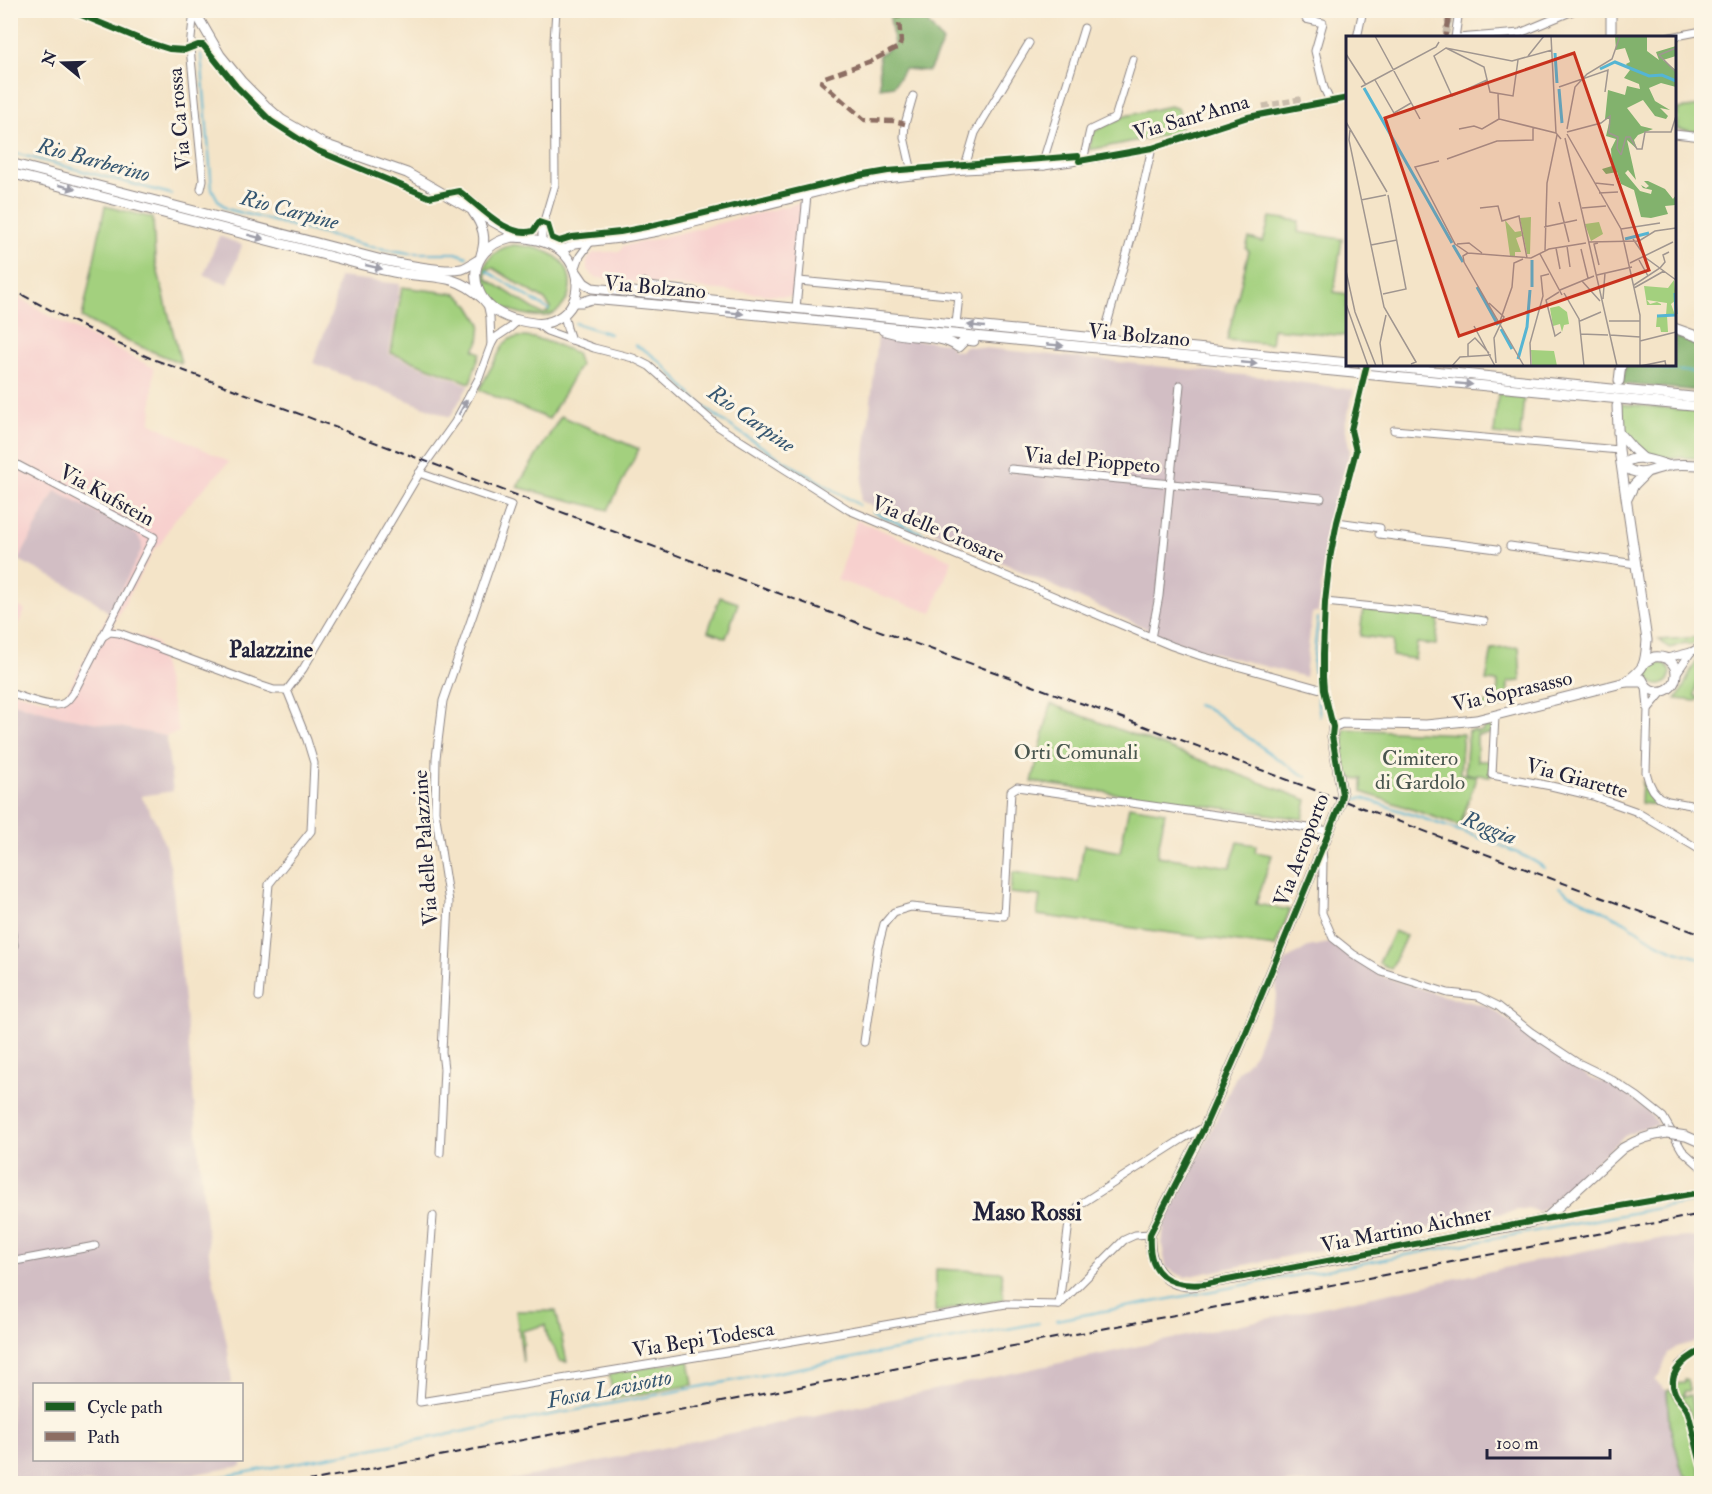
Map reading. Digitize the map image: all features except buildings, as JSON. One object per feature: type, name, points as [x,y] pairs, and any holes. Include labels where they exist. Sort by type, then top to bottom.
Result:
[{"type":"main road","points":[[194,10],[220,55],[243,82],[282,120],[324,144],[407,173],[524,238]]},
{"type":"main road","points":[[1611,10],[1611,36]]},
{"type":"main road","points":[[10,163],[382,260],[418,267],[458,270],[466,267],[479,258],[486,249],[504,239],[524,238],[542,242],[562,252],[575,270],[577,290],[573,302],[564,314],[546,323],[519,320],[498,313],[466,285],[450,278],[396,273],[10,173]]},
{"type":"main road","points":[[470,208],[484,231],[484,247],[479,258],[475,279],[484,301]]},
{"type":"main road","name":"Via Bolzano","points":[[575,270],[584,284],[592,288],[1346,363]]},
{"type":"main road","points":[[644,283],[648,286],[693,291],[707,300]]},
{"type":"main road","name":"Via Bolzano","points":[[573,302],[592,299],[872,325],[892,334],[950,341],[958,347],[965,340],[1023,346],[1032,342],[1701,407]]},
{"type":"main road","points":[[1676,331],[1701,338]]},
{"type":"main road","points":[[1383,366],[1701,398]]},
{"type":"main road","points":[[1619,381],[1621,366]]},
{"type":"main road","points":[[1617,406],[1619,450],[1647,640],[1643,667],[1645,684]]},
{"type":"main road","points":[[1618,432],[1644,459]]},
{"type":"main road","points":[[1622,465],[1634,458],[1670,466]]},
{"type":"main road","points":[[1622,465],[1631,472],[1646,473],[1670,466],[1701,465]]},
{"type":"main road","points":[[1627,499],[1634,485],[1646,473]]},
{"type":"main road","points":[[1647,640],[1674,665],[1676,674],[1672,685],[1663,691]]},
{"type":"main road","name":"Via Soprasasso","points":[[1626,682],[1654,657],[1663,657]]},
{"type":"main road","name":"Via Soprasasso","points":[[1334,727],[1342,723],[1425,725],[1476,720],[1626,682],[1645,684],[1651,690],[1663,691]]},
{"type":"main road","name":"Via Aeroporto","points":[[1150,1234],[1204,1128],[1342,800],[1332,736],[1334,727]]},
{"type":"main road","points":[[1545,1219],[1623,1148],[1638,1140],[1667,1133],[1686,1136],[1701,1143]]},
{"type":"main road","name":"Via Martino Aichner","points":[[1150,1234],[1151,1256],[1159,1273],[1174,1283],[1190,1286],[1545,1219]]},
{"type":"street","name":"Via Ca rossa","points":[[194,10],[190,48],[203,180],[201,189]]},
{"type":"street","points":[[542,242],[542,228],[555,184],[554,41],[556,10]]},
{"type":"street","points":[[1308,10],[1306,19],[1323,23],[1315,51],[1324,88],[1330,101]]},
{"type":"street","points":[[1357,36],[1363,10]]},
{"type":"street","points":[[1456,36],[1459,10]]},
{"type":"street","points":[[1482,36],[1520,33],[1575,10]]},
{"type":"street","points":[[1044,166],[1044,158],[1084,27]]},
{"type":"street","points":[[1676,36],[1701,31]]},
{"type":"street","points":[[964,170],[975,133],[1029,43]]},
{"type":"street","name":"Via Sant'Anna","points":[[1083,160],[1090,130],[1115,118],[1133,59]]},
{"type":"street","points":[[913,96],[905,124],[904,137],[914,176]]},
{"type":"street","name":"Via Sant'Anna","points":[[556,248],[658,232],[860,182],[964,170],[1044,166],[1152,148],[1248,117],[1346,98]]},
{"type":"street","points":[[1676,134],[1701,137]]},
{"type":"street","name":"Via Sant'Anna","points":[[1107,324],[1131,239],[1152,148]]},
{"type":"street","points":[[796,308],[807,195]]},
{"type":"street","points":[[524,238],[542,228]]},
{"type":"street","points":[[575,270],[580,256],[591,241]]},
{"type":"street","points":[[799,281],[959,296],[956,324]]},
{"type":"street","points":[[484,301],[490,317],[491,345]]},
{"type":"street","points":[[564,314],[571,340]]},
{"type":"street","points":[[287,690],[303,669],[419,473],[455,422],[479,378],[495,338],[519,320]]},
{"type":"street","name":"Via delle Crosare","points":[[536,323],[547,331],[594,348],[633,358],[650,366],[719,426],[849,510],[1151,638],[1201,656],[1324,690]]},
{"type":"street","name":"Via Aeroporto","points":[[1334,727],[1324,690],[1325,602],[1337,522],[1356,451],[1351,430],[1363,381]]},
{"type":"street","name":"Via del Pioppeto","points":[[1151,638],[1159,596],[1180,385]]},
{"type":"street","points":[[1394,430],[1619,450]]},
{"type":"street","name":"Via Kufstein","points":[[10,461],[154,537],[102,637]]},
{"type":"street","name":"Via del Pioppeto","points":[[1011,469],[1321,498]]},
{"type":"street","name":"Via delle Palazzine","points":[[419,473],[511,506],[443,701],[436,758],[435,811],[449,902],[440,1153]]},
{"type":"street","points":[[1337,522],[1380,528],[1379,534],[1497,549]]},
{"type":"street","points":[[1510,546],[1636,564]]},
{"type":"street","points":[[1325,602],[1433,613],[1484,621]]},
{"type":"street","points":[[10,693],[49,705],[64,703],[74,692],[102,637],[110,632],[119,633],[274,690],[287,690]]},
{"type":"street","points":[[1663,657],[1691,652],[1701,646]]},
{"type":"street","points":[[1676,674],[1691,652]]},
{"type":"street","points":[[1645,684],[1648,709],[1647,772],[1649,782],[1653,790],[1668,801],[1701,807]]},
{"type":"street","points":[[259,997],[269,884],[310,831],[314,763],[287,690]]},
{"type":"street","points":[[1648,709],[1663,691]]},
{"type":"street","name":"Via Giarette","points":[[1495,716],[1492,775],[1582,794],[1635,810],[1701,851]]},
{"type":"street","name":"Via Aeroporto","points":[[864,1042],[878,947],[884,924],[894,912],[911,907],[1004,916],[1011,791],[1017,787],[1330,831]]},
{"type":"street","points":[[1322,850],[1322,913],[1333,938],[1382,972],[1448,993],[1478,996],[1498,1006],[1531,1032],[1576,1062],[1609,1078],[1638,1097],[1663,1117],[1682,1150],[1701,1168]]},
{"type":"street","points":[[10,922],[14,945],[10,960]]},
{"type":"street","points":[[1059,1305],[1069,1222],[1079,1204],[1184,1138],[1204,1128]]},
{"type":"street","name":"Via Martino Aichner","points":[[1545,1219],[1701,1192]]},
{"type":"street","name":"Via Bepi Todesca","points":[[433,1216],[420,1402],[1006,1304],[1059,1305]]},
{"type":"street","points":[[1059,1305],[1124,1240],[1135,1235],[1150,1234]]},
{"type":"street","points":[[10,1262],[95,1246]]},
{"type":"street","points":[[1679,1365],[1701,1350]]},
{"type":"shaded area","points":[[803,202],[794,297],[618,282],[618,279],[598,278],[592,275],[587,268],[587,261],[594,253],[621,251],[623,246]]},
{"type":"shaded area","points":[[219,236],[242,245],[228,284],[204,275]]},
{"type":"shaded area","points":[[339,277],[400,284],[389,354],[469,385],[450,417],[313,363],[333,309]]},
{"type":"shaded area","points":[[11,293],[57,320],[154,368],[151,423],[229,462],[173,521],[161,543],[155,548],[113,624],[115,628],[157,643],[179,732],[166,736],[61,716],[11,702],[10,690],[53,702],[61,700],[67,693],[141,551],[142,545],[55,491],[19,560],[11,556]]},
{"type":"shaded area","points":[[878,337],[949,343],[953,350],[961,351],[965,346],[1262,377],[1354,390],[1345,425],[1350,452],[1330,518],[1318,613],[1312,613],[1305,677],[1178,643],[927,528],[860,501]]},
{"type":"shaded area","points":[[55,491],[131,531],[138,536],[142,544],[141,551],[109,613],[73,588],[19,560]]},
{"type":"shaded area","points":[[857,520],[952,560],[932,613],[837,580]]},
{"type":"shaded area","points":[[11,602],[25,610],[11,639]]},
{"type":"shaded area","points":[[10,702],[61,716],[166,736],[173,791],[141,796],[156,822],[171,869],[210,1263],[227,1344],[232,1383],[33,1383],[33,1461],[242,1461],[242,1466],[141,1483],[11,1483]]},
{"type":"shaded area","points":[[1329,943],[1382,976],[1440,995],[1488,1006],[1592,1079],[1612,1084],[1630,1096],[1646,1109],[1659,1125],[1643,1128],[1623,1137],[1538,1212],[1528,1208],[1185,1277],[1175,1273],[1166,1267],[1162,1245],[1164,1224],[1238,1072],[1254,1055],[1277,997],[1276,981],[1281,969],[1288,959],[1308,947]]},
{"type":"shaded area","points":[[1701,1236],[1701,1340],[1677,1347],[1668,1353],[1655,1381],[1667,1391],[1696,1483],[493,1484],[1626,1242]]},
{"type":"green space","points":[[889,11],[921,11],[920,13],[943,42],[929,71],[904,69],[894,86],[880,88],[879,55],[894,45]]},
{"type":"green space","points":[[1170,106],[1179,109],[1181,132],[1089,150],[1093,132],[1125,116]]},
{"type":"green space","points":[[1701,106],[1701,132],[1677,129],[1678,109]]},
{"type":"green space","points":[[105,206],[153,218],[155,260],[181,363],[129,342],[82,318]]},
{"type":"green space","points":[[1270,217],[1299,221],[1298,232],[1342,239],[1334,292],[1346,294],[1346,336],[1273,329],[1271,344],[1227,340],[1249,251],[1246,249],[1249,238],[1263,242]]},
{"type":"green space","points":[[514,245],[539,249],[561,261],[569,277],[569,294],[566,302],[554,313],[545,316],[528,315],[504,307],[489,296],[483,280],[485,266],[493,254]],"holes":[[[493,268],[545,300],[550,307],[548,312],[542,314],[487,279],[488,269]]]},
{"type":"green space","points":[[402,287],[457,294],[470,306],[481,324],[479,341],[474,350],[480,353],[470,383],[391,353]]},
{"type":"green space","points":[[519,337],[541,340],[576,353],[580,365],[549,419],[479,390],[504,344],[510,339]]},
{"type":"green space","points":[[1676,337],[1701,346],[1701,391],[1623,384],[1625,366],[1676,366]]},
{"type":"green space","points":[[1498,394],[1524,397],[1520,437],[1494,434]]},
{"type":"green space","points":[[1621,404],[1701,411],[1701,458],[1645,457],[1622,431]]},
{"type":"green space","points":[[561,416],[639,449],[608,510],[517,487]]},
{"type":"green space","points":[[720,597],[738,603],[726,638],[708,631]]},
{"type":"green space","points":[[1363,609],[1439,617],[1436,645],[1417,643],[1415,659],[1392,656],[1393,640],[1360,636]]},
{"type":"green space","points":[[1701,637],[1690,645],[1685,643],[1671,648],[1659,640]]},
{"type":"green space","points":[[1519,647],[1521,681],[1508,682],[1507,706],[1482,711],[1483,703],[1497,704],[1498,682],[1486,681],[1492,649]]},
{"type":"green space","points":[[1700,656],[1695,696],[1701,698],[1696,701],[1676,699],[1696,659]]},
{"type":"green space","points":[[1659,663],[1667,666],[1670,674],[1667,682],[1659,685],[1651,682],[1648,674],[1651,666]]},
{"type":"green space","name":"Orti Comunali","points":[[1051,704],[1307,800],[1303,819],[1032,782]]},
{"type":"green space","points":[[1491,727],[1491,734],[1477,735],[1477,761],[1491,761],[1490,776],[1465,773],[1468,731],[1483,731],[1483,728]]},
{"type":"green space","name":"Cimitero di Gardolo","points":[[1344,729],[1463,734],[1460,774],[1477,776],[1460,826],[1362,792],[1362,779],[1343,777]]},
{"type":"green space","points":[[1642,782],[1651,796],[1664,806],[1641,803]]},
{"type":"green space","points":[[1129,806],[1165,812],[1157,856],[1230,867],[1238,842],[1256,845],[1255,852],[1272,855],[1256,904],[1290,910],[1275,947],[1037,915],[1040,896],[1010,893],[1013,872],[1078,882],[1084,845],[1120,852]]},
{"type":"green space","points":[[1394,931],[1406,936],[1391,969],[1379,963]]},
{"type":"green space","points":[[936,1269],[1002,1272],[1003,1300],[935,1312]]},
{"type":"green space","points":[[516,1311],[556,1311],[567,1362],[559,1361],[554,1347],[548,1340],[545,1325],[522,1331],[523,1362]]},
{"type":"green space","points":[[689,1360],[693,1385],[613,1399],[609,1374]]},
{"type":"green space","points":[[1685,1380],[1688,1380],[1690,1391],[1685,1391],[1683,1396],[1691,1395],[1697,1429],[1694,1429],[1686,1404],[1677,1394],[1675,1384],[1685,1383]]},
{"type":"green space","points":[[1670,1390],[1686,1411],[1701,1474],[1701,1483],[1694,1483],[1683,1473],[1669,1423],[1667,1391]]},
{"type":"waterway","name":"Roggia","points":[[1449,36],[1455,10]]},
{"type":"waterway","name":"Rio Carpine","points":[[201,54],[212,189],[227,209],[372,247],[410,253],[456,253],[467,257]]},
{"type":"waterway","name":"Rio Barberino","points":[[10,152],[171,194]]},
{"type":"waterway","name":"Rio Carpine","points":[[487,271],[549,310]]},
{"type":"waterway","name":"Rio Carpine","points":[[575,323],[610,334]]},
{"type":"waterway","name":"Rio Carpine","points":[[635,345],[656,358],[698,401],[725,422],[859,505]]},
{"type":"waterway","points":[[1648,366],[1702,374]]},
{"type":"waterway","name":"Rio Carpine","points":[[873,512],[924,534]]},
{"type":"waterway","name":"Roggia","points":[[1315,678],[1313,665],[1318,618]]},
{"type":"waterway","name":"Roggia","points":[[1317,697],[1320,716]]},
{"type":"waterway","points":[[1197,705],[1211,710],[1306,777]]},
{"type":"waterway","name":"Roggia","points":[[1355,799],[1363,798],[1498,844],[1544,868]]},
{"type":"waterway","name":"Roggia","points":[[1559,887],[1625,922],[1654,941],[1702,959]]},
{"type":"waterway","name":"Fossa Lavisotto","points":[[1056,1320],[1702,1200]]},
{"type":"waterway","name":"Fossa Lavisotto","points":[[184,1484],[1039,1323]]},
{"type":"tunnel","points":[[1445,10],[1450,11],[1445,36]]},
{"type":"tunnel","points":[[1263,107],[1304,99]]},
{"type":"railway","points":[[10,288],[79,325],[150,358],[1702,935]]},
{"type":"railway","points":[[293,1484],[1702,1214]]},
{"type":"marked path","points":[[898,10],[901,42],[899,47],[871,61],[825,77],[821,82],[865,120],[894,121],[905,124]]},
{"type":"marked path","points":[[1445,10],[1450,11],[1445,36]]},
{"type":"cycle path","points":[[69,10],[169,49],[185,50],[203,45],[236,86],[271,121],[316,150],[429,197],[459,191],[503,225],[523,232],[533,231],[539,222],[548,225],[552,238],[559,241],[572,237],[646,227],[888,171],[1078,156]]},
{"type":"cycle path","points":[[1079,161],[1152,148],[1248,117],[1346,98]]},
{"type":"cycle path","points":[[1367,366],[1351,430],[1356,451],[1337,522],[1325,602],[1323,677],[1333,727],[1332,736],[1342,794],[1340,805],[1204,1128],[1150,1234],[1152,1260],[1163,1276],[1171,1281],[1182,1284],[1207,1284],[1545,1219],[1702,1192]]},
{"type":"cycle path","points":[[1702,1350],[1684,1362],[1675,1372],[1673,1379],[1676,1395],[1688,1412],[1702,1467]]},
{"type":"district","name":"Palazzine","points":[[271,649]]},
{"type":"district","name":"Maso Rossi","points":[[1027,1212]]}]
